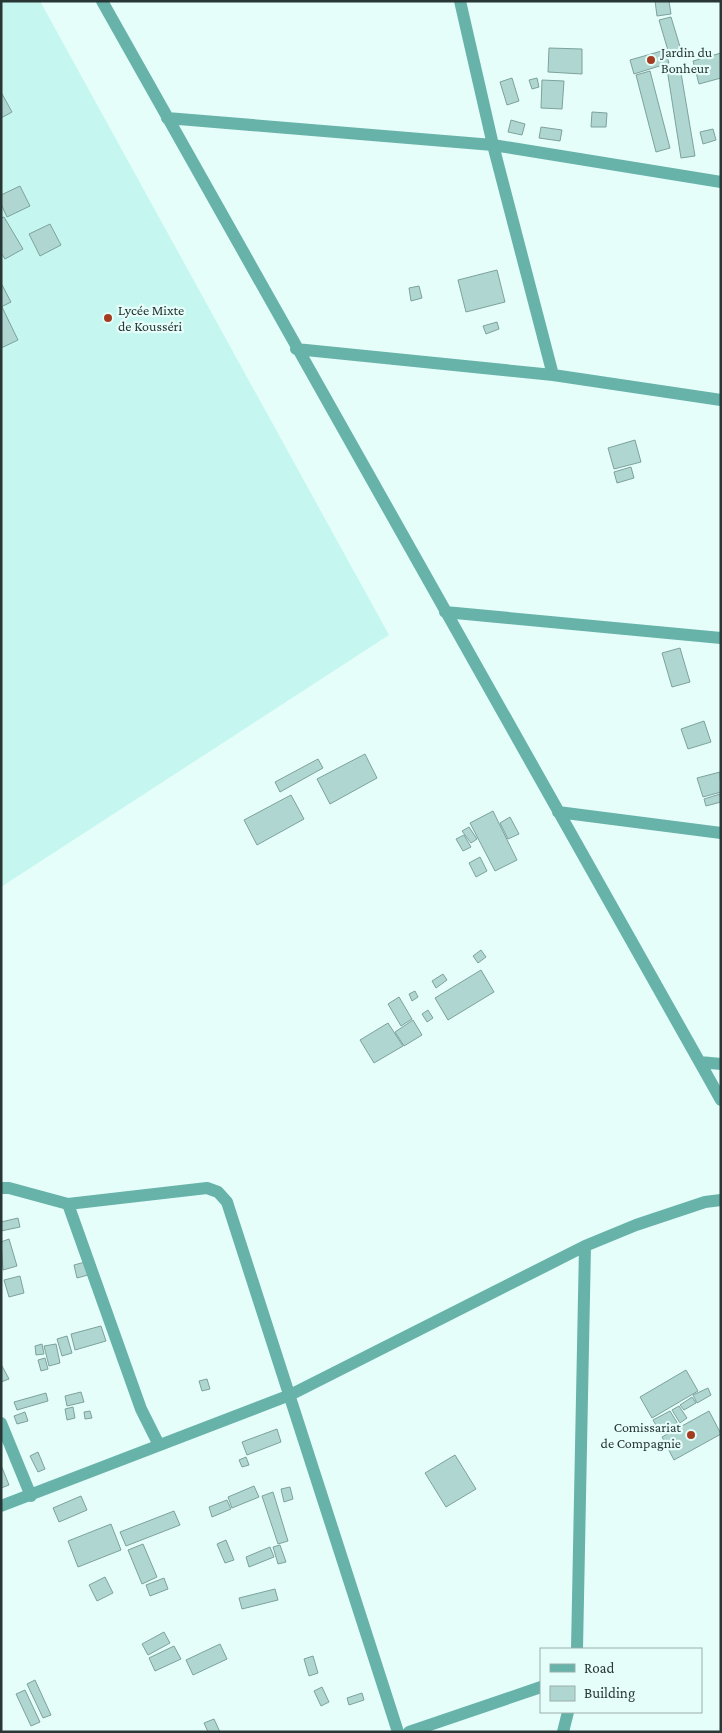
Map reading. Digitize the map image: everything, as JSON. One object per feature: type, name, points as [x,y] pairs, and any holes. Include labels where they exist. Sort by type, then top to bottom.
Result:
[{"type":"street","points":[[102,1],[296,349],[721,1100]]},
{"type":"street","points":[[460,1],[493,145],[553,375]]},
{"type":"street","points":[[167,118],[493,145],[721,182]]},
{"type":"street","points":[[296,349],[553,375],[721,400]]},
{"type":"street","points":[[445,612],[721,638]]},
{"type":"street","points":[[558,812],[721,833]]},
{"type":"street","points":[[700,1062],[721,1064]]},
{"type":"street","points":[[1,1188],[9,1188],[68,1204],[207,1188],[218,1192],[226,1202],[398,1732]]},
{"type":"street","points":[[1,1506],[290,1395],[585,1246],[636,1225],[705,1202],[721,1200]]},
{"type":"street","points":[[68,1204],[141,1409],[159,1445]]},
{"type":"street","points":[[577,1648],[585,1246]]},
{"type":"street","points":[[1,1423],[31,1496]]},
{"type":"street","points":[[409,1732],[540,1687]]},
{"type":"street","points":[[563,1732],[568,1713]]},
{"type":"shaded area","name":"Lycée Mixte de Kousséri","points":[[1,1],[40,1],[389,635],[1,887]]},
{"type":"building","points":[[655,1],[669,1],[671,14],[657,16]]},
{"type":"building","points":[[671,17],[681,50],[669,54],[659,20]]},
{"type":"building","points":[[549,48],[582,49],[582,74],[548,72]]},
{"type":"building","points":[[665,50],[669,63],[634,74],[630,60]]},
{"type":"building","points":[[721,53],[721,78],[699,84],[693,61]]},
{"type":"building","points":[[680,67],[695,156],[681,158],[667,69]]},
{"type":"building","points":[[650,71],[670,148],[656,152],[636,75]]},
{"type":"building","points":[[512,78],[519,101],[507,105],[500,82]]},
{"type":"building","points":[[537,78],[539,87],[532,89],[529,80]]},
{"type":"building","points":[[542,80],[564,81],[562,109],[541,108]]},
{"type":"building","points":[[1,92],[12,112],[1,118]]},
{"type":"building","points":[[592,112],[607,113],[606,127],[591,127]]},
{"type":"building","points":[[511,120],[525,124],[522,135],[508,132]]},
{"type":"building","points":[[541,127],[562,130],[560,141],[539,138]]},
{"type":"building","points":[[713,129],[716,140],[703,144],[700,132]]},
{"type":"building","points":[[20,186],[30,206],[7,217],[1,204],[1,195]]},
{"type":"building","points":[[4,217],[23,249],[5,259],[1,253],[1,218]]},
{"type":"building","points":[[50,224],[61,245],[40,256],[29,234]]},
{"type":"building","points":[[497,270],[505,302],[466,312],[458,280]]},
{"type":"building","points":[[1,283],[11,302],[1,307]]},
{"type":"building","points":[[419,286],[422,298],[411,301],[409,288]]},
{"type":"building","points":[[1,308],[18,340],[1,348]]},
{"type":"building","points":[[497,322],[499,329],[486,334],[483,326]]},
{"type":"building","points":[[635,440],[641,462],[614,469],[608,448]]},
{"type":"building","points":[[631,467],[634,478],[617,483],[614,472]]},
{"type":"building","points":[[680,648],[690,682],[672,687],[662,653]]},
{"type":"building","points":[[704,721],[711,742],[688,749],[681,729]]},
{"type":"building","points":[[365,754],[377,778],[330,804],[317,779]]},
{"type":"building","points":[[318,759],[323,768],[280,792],[275,782]]},
{"type":"building","points":[[720,772],[721,792],[703,797],[697,778]]},
{"type":"building","points":[[720,794],[721,802],[706,806],[704,799]]},
{"type":"building","points":[[291,795],[304,819],[257,845],[244,820]]},
{"type":"building","points":[[493,811],[517,860],[495,871],[470,823]]},
{"type":"building","points":[[510,817],[519,834],[508,839],[500,823]]},
{"type":"building","points":[[469,827],[477,839],[471,843],[462,831]]},
{"type":"building","points":[[464,835],[471,847],[463,851],[456,839]]},
{"type":"building","points":[[480,857],[487,871],[476,877],[469,863]]},
{"type":"building","points":[[481,950],[486,957],[478,963],[473,956]]},
{"type":"building","points":[[481,970],[494,992],[448,1020],[435,998]]},
{"type":"building","points":[[443,974],[447,980],[436,988],[432,981]]},
{"type":"building","points":[[415,991],[418,997],[412,1001],[409,994]]},
{"type":"building","points":[[399,997],[412,1019],[401,1026],[388,1004]]},
{"type":"building","points":[[428,1010],[433,1018],[427,1022],[422,1014]]},
{"type":"building","points":[[413,1020],[422,1035],[404,1046],[395,1032]]},
{"type":"building","points":[[388,1023],[403,1046],[374,1063],[360,1040]]},
{"type":"building","points":[[18,1218],[20,1227],[1,1231],[1,1222]]},
{"type":"building","points":[[9,1239],[17,1266],[3,1270],[1,1242]]},
{"type":"building","points":[[85,1262],[88,1275],[77,1278],[74,1265]]},
{"type":"building","points":[[20,1276],[24,1293],[9,1297],[4,1280]]},
{"type":"building","points":[[101,1326],[106,1341],[75,1350],[71,1334]]},
{"type":"building","points":[[67,1336],[72,1353],[62,1356],[57,1339]]},
{"type":"building","points":[[42,1344],[44,1354],[36,1355],[35,1346]]},
{"type":"building","points":[[56,1344],[60,1363],[49,1366],[44,1346]]},
{"type":"building","points":[[45,1358],[48,1369],[41,1371],[38,1360]]},
{"type":"building","points":[[1,1364],[9,1379],[1,1382]]},
{"type":"building","points":[[686,1370],[698,1391],[652,1418],[640,1397]]},
{"type":"building","points":[[207,1379],[210,1389],[202,1391],[199,1381]]},
{"type":"building","points":[[708,1388],[711,1395],[697,1403],[693,1395]]},
{"type":"building","points":[[81,1392],[84,1402],[67,1406],[65,1396]]},
{"type":"building","points":[[46,1393],[48,1401],[17,1410],[14,1402]]},
{"type":"building","points":[[692,1397],[696,1403],[684,1410],[680,1405]]},
{"type":"building","points":[[679,1406],[687,1418],[680,1423],[672,1410]]},
{"type":"building","points":[[73,1407],[75,1418],[67,1420],[65,1409]]},
{"type":"building","points":[[90,1411],[92,1418],[85,1419],[84,1412]]},
{"type":"building","points":[[670,1411],[678,1424],[661,1434],[653,1420]]},
{"type":"building","name":"Comissariat de Compagnie","points":[[709,1411],[721,1434],[674,1460],[662,1437]]},
{"type":"building","points":[[25,1412],[28,1421],[17,1424],[14,1416]]},
{"type":"building","points":[[277,1429],[281,1442],[247,1455],[242,1442]]},
{"type":"building","points":[[38,1452],[45,1469],[38,1472],[30,1456]]},
{"type":"building","points":[[455,1455],[476,1489],[446,1507],[425,1473]]},
{"type":"building","points":[[246,1457],[249,1465],[242,1467],[239,1460]]},
{"type":"building","points":[[1,1465],[9,1485],[1,1488]]},
{"type":"building","points":[[254,1486],[259,1497],[232,1508],[228,1497]]},
{"type":"building","points":[[290,1487],[293,1499],[284,1502],[281,1489]]},
{"type":"building","points":[[273,1492],[288,1541],[278,1544],[262,1496]]},
{"type":"building","points":[[81,1496],[87,1510],[59,1522],[53,1508]]},
{"type":"building","points":[[227,1500],[231,1509],[212,1517],[209,1507]]},
{"type":"building","points":[[174,1511],[180,1525],[126,1546],[120,1532]]},
{"type":"building","points":[[111,1524],[121,1550],[78,1567],[68,1541]]},
{"type":"building","points":[[226,1540],[234,1560],[225,1563],[217,1544]]},
{"type":"building","points":[[143,1544],[157,1577],[142,1584],[128,1550]]},
{"type":"building","points":[[280,1545],[286,1562],[278,1564],[273,1547]]},
{"type":"building","points":[[270,1547],[274,1557],[249,1567],[246,1557]]},
{"type":"building","points":[[105,1577],[113,1593],[97,1601],[89,1585]]},
{"type":"building","points":[[164,1578],[168,1589],[150,1596],[146,1585]]},
{"type":"building","points":[[275,1589],[278,1600],[242,1609],[239,1598]]},
{"type":"building","points":[[164,1632],[170,1643],[148,1655],[142,1644]]},
{"type":"building","points":[[220,1644],[227,1659],[193,1675],[186,1660]]},
{"type":"building","points":[[174,1646],[181,1659],[155,1671],[149,1658]]},
{"type":"building","points":[[313,1656],[318,1673],[309,1676],[304,1659]]},
{"type":"building","points":[[35,1680],[51,1715],[43,1718],[27,1684]]},
{"type":"building","points":[[322,1687],[329,1702],[321,1706],[314,1691]]},
{"type":"building","points":[[25,1690],[40,1722],[31,1726],[16,1694]]},
{"type":"building","points":[[362,1693],[364,1700],[349,1705],[347,1698]]},
{"type":"building","points":[[214,1719],[220,1732],[208,1732],[204,1723]]},
{"type":"place","name":"Jardin du Bonheur","points":[[651,60]]},
{"type":"place","name":"Lycée Mixte de Kousséri","points":[[108,318]]},
{"type":"place","name":"Comissariat de Compagnie","points":[[691,1435]]}]
